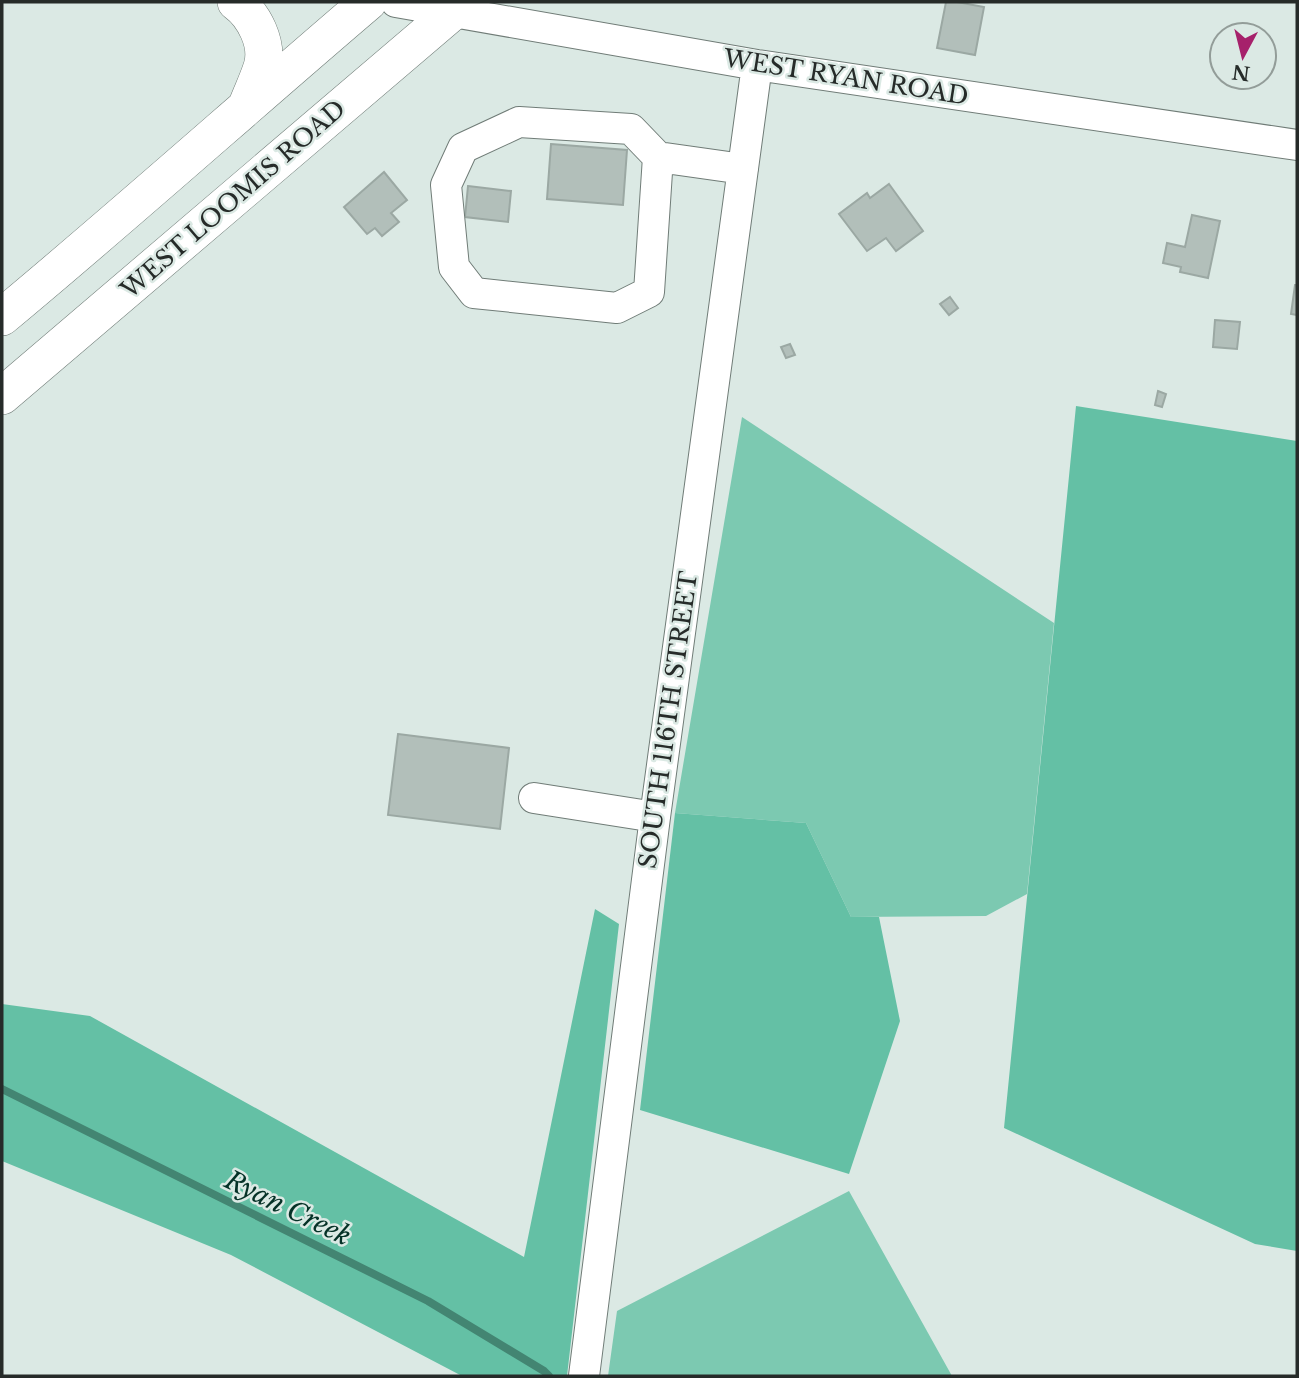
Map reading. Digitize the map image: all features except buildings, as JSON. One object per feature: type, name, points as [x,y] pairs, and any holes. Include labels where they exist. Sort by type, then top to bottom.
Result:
[{"type":"main road","points":[[236,2],[252,18],[259,32],[262,49],[263,64],[247,105]]},
{"type":"main road","points":[[2,317],[368,2]]},
{"type":"main road","name":"WEST LOOMIS ROAD","points":[[2,396],[459,6]]},
{"type":"street","name":"WEST RYAN ROAD","points":[[396,2],[459,6],[757,65],[1297,145]]},
{"type":"street","name":"SOUTH 116TH STREET","points":[[585,1374],[655,817],[757,65]]},
{"type":"street","points":[[659,157],[649,292],[617,308],[474,293],[454,267],[446,184],[463,148],[519,122],[631,128],[659,157],[743,169]]},
{"type":"street","points":[[534,798],[655,817]]},
{"type":"green space","points":[[1076,406],[1297,441],[1297,1251],[1255,1244],[1004,1128]]},
{"type":"green space","points":[[742,417],[1054,623],[1027,894],[986,916],[851,917],[806,823],[675,813]]},
{"type":"green space","points":[[675,813],[806,823],[851,917],[879,917],[900,1021],[849,1174],[640,1110]]},
{"type":"green space","points":[[595,909],[619,924],[567,1376],[462,1376],[231,1255],[2,1161],[2,1004],[90,1016],[524,1257]]},
{"type":"green space","points":[[849,1191],[952,1376],[608,1376],[617,1311]]},
{"type":"waterway","name":"Ryan Creek","points":[[2,1089],[428,1301],[549,1376]]}]
